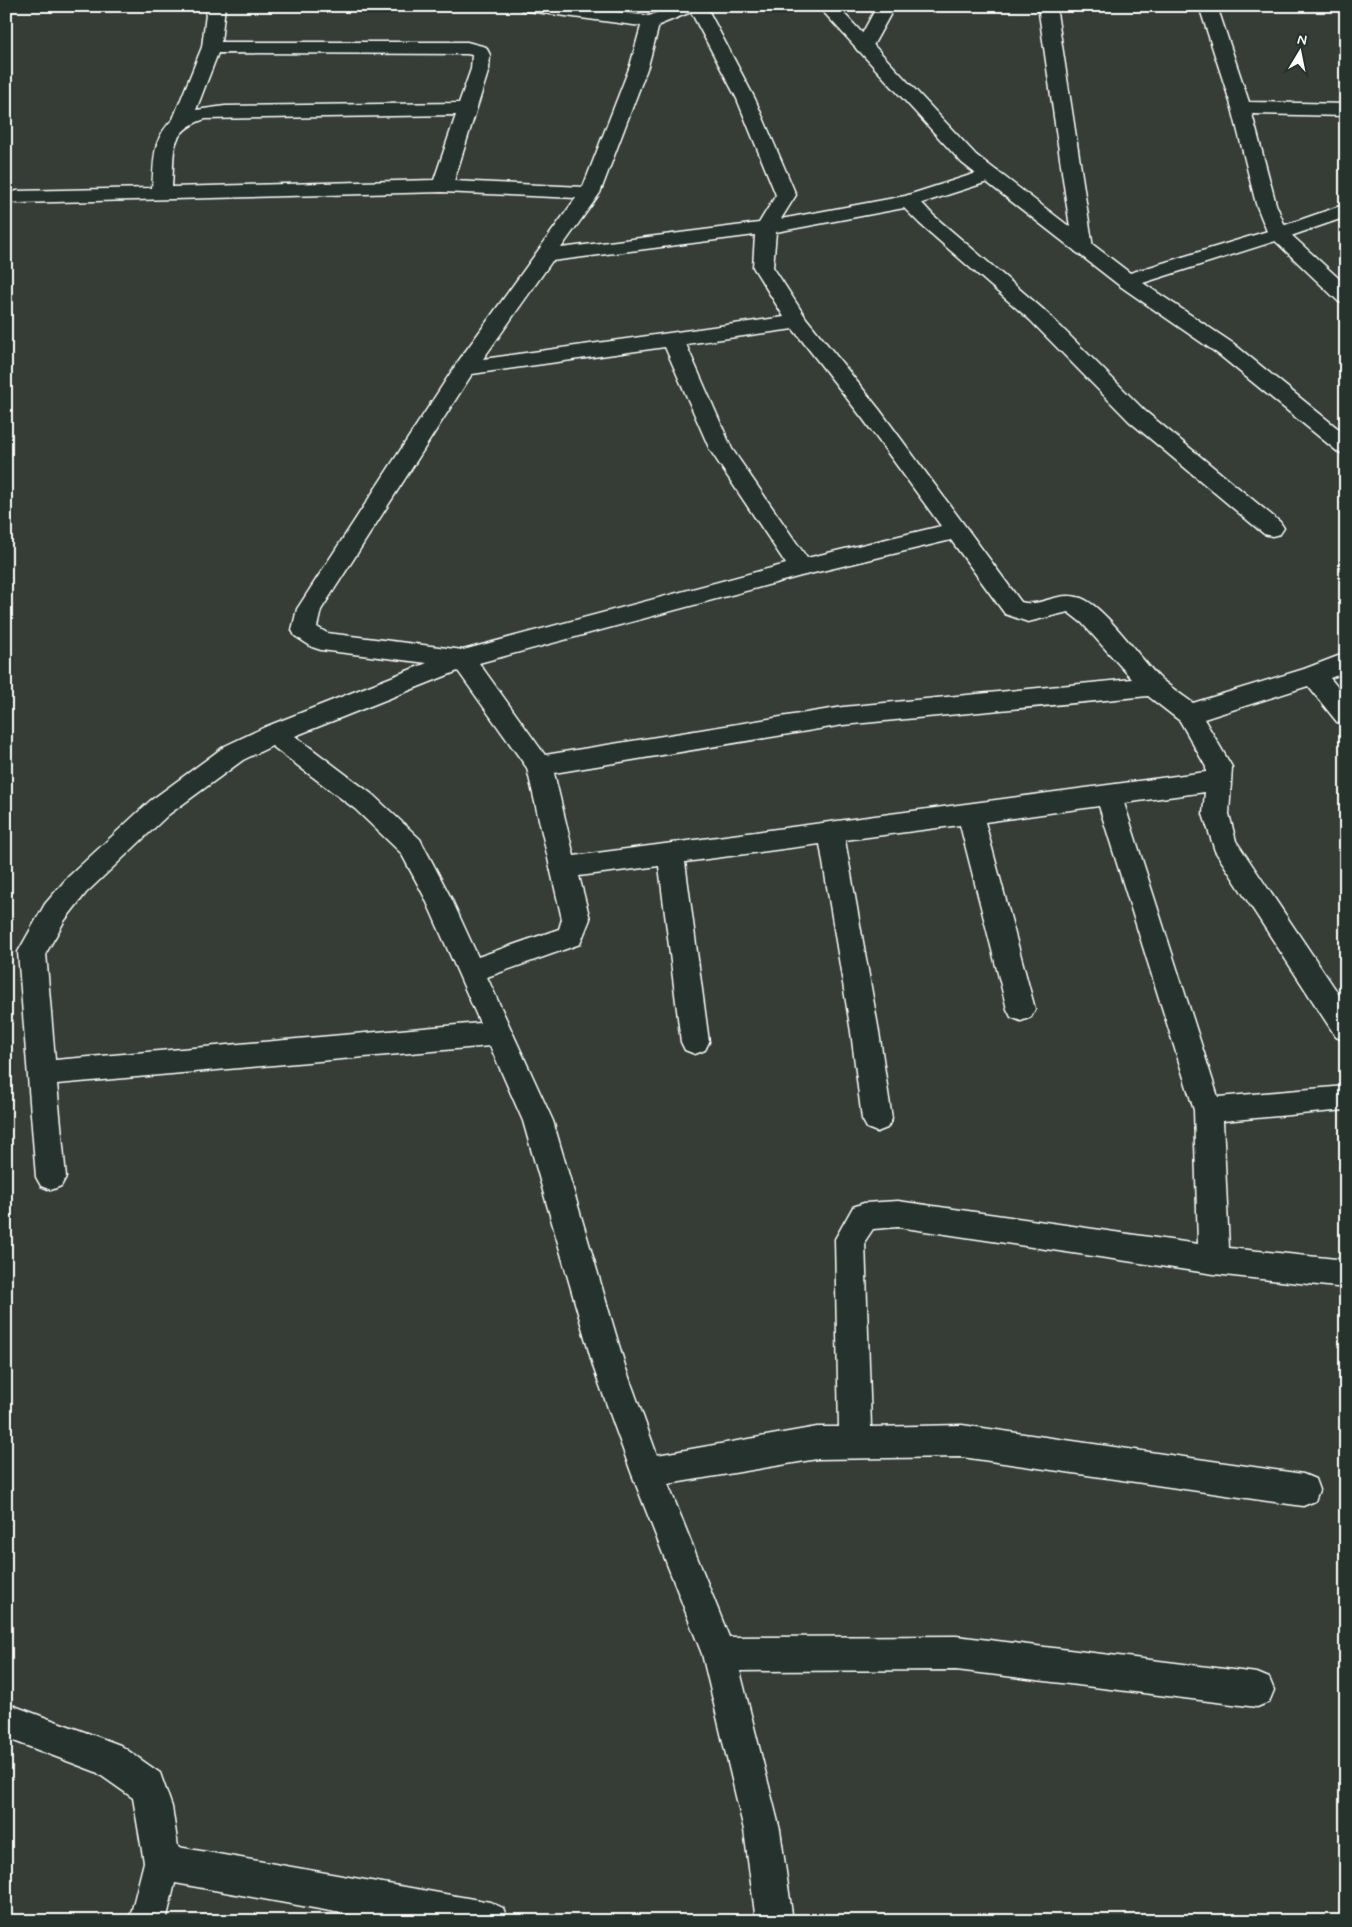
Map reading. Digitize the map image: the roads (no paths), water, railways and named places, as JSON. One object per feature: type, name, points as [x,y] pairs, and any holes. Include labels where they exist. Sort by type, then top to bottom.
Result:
[{"type":"street","points":[[161,194],[166,141],[172,131],[182,121],[211,47],[216,6]]},
{"type":"street","points":[[528,6],[651,22],[689,7],[746,98],[786,195],[766,228],[763,267],[798,322],[871,414],[1013,608],[1028,612],[1066,603],[1075,605],[1091,617],[1153,686],[1189,714],[1219,767],[1216,814],[1224,844],[1344,1022]]},
{"type":"street","points":[[827,6],[969,159],[1127,281],[1226,349],[1346,447]]},
{"type":"street","points":[[864,47],[886,6]]},
{"type":"street","points":[[1046,6],[1083,248]]},
{"type":"street","points":[[1208,6],[1241,108],[1266,204],[1278,234],[1346,296]]},
{"type":"street","points":[[471,970],[570,936],[576,919],[539,766],[463,659],[321,641],[304,630],[309,610],[465,368],[590,193],[638,66],[651,22]]},
{"type":"street","points":[[211,47],[467,48],[479,51],[481,55],[480,69],[442,186]]},
{"type":"street","points":[[1241,108],[1346,110]]},
{"type":"street","points":[[182,121],[203,114],[225,112],[468,109]]},
{"type":"street","points":[[545,256],[766,228],[909,201],[990,175]]},
{"type":"street","points":[[17,197],[442,186],[590,193]]},
{"type":"street","points":[[909,201],[927,220],[1037,315],[1136,416],[1272,528]]},
{"type":"street","points":[[1127,281],[1278,234],[1346,210]]},
{"type":"street","points":[[465,368],[798,322]]},
{"type":"street","points":[[673,340],[721,450],[801,568]]},
{"type":"street","points":[[51,1177],[32,952],[55,912],[77,885],[159,808],[234,753],[274,734],[463,659],[801,568],[957,530]]},
{"type":"street","points":[[1189,714],[1313,675],[1346,662]]},
{"type":"street","points":[[1313,675],[1346,715]]},
{"type":"street","points":[[539,766],[843,716],[1153,686]]},
{"type":"street","points":[[274,734],[364,802],[411,846],[438,898],[538,1120],[610,1369],[646,1472],[719,1654],[762,1830],[775,1921]]},
{"type":"street","points":[[564,868],[1219,780]]},
{"type":"street","points":[[1109,796],[1208,1110],[1214,1260]]},
{"type":"street","points":[[970,814],[1021,1009]]},
{"type":"street","points":[[831,833],[865,1032],[877,1119]]},
{"type":"street","points":[[671,854],[695,1042]]},
{"type":"street","points":[[43,1072],[498,1033]]},
{"type":"street","points":[[1208,1110],[1346,1098]]},
{"type":"street","points":[[855,1442],[850,1239],[864,1216],[898,1214],[1214,1260],[1346,1274]]},
{"type":"street","points":[[646,1472],[817,1443],[962,1441],[1303,1490]]},
{"type":"street","points":[[719,1654],[956,1654],[1256,1690]]},
{"type":"street","points":[[6,1720],[107,1758],[147,1786],[154,1807],[162,1862],[147,1921]]},
{"type":"street","points":[[162,1862],[490,1921]]}]
